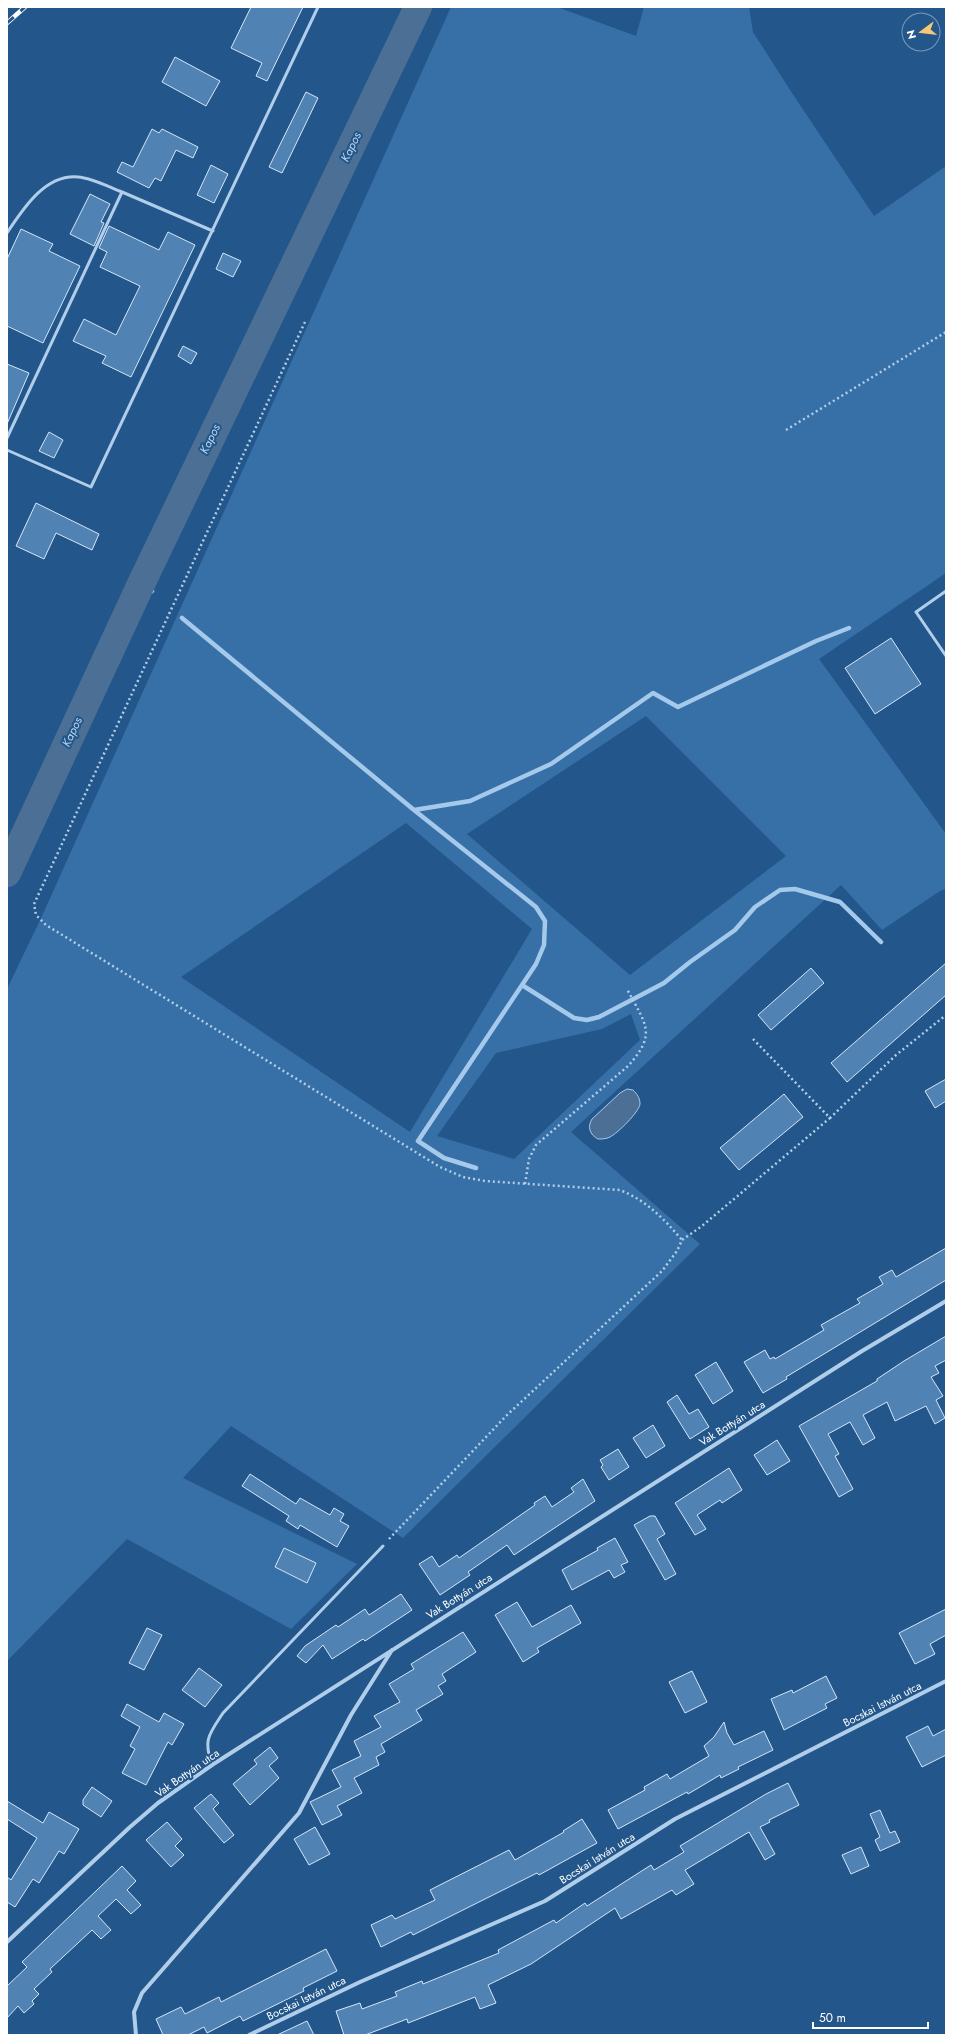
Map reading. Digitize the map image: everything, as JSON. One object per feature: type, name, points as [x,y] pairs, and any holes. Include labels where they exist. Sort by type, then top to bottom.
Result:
[{"type":"street","name":"Vak Bottyán utca","points":[[7,1942],[130,1826],[158,1803],[212,1765],[862,1351],[946,1301]]},
{"type":"street","points":[[136,2035],[134,2012],[142,1993],[299,1813],[351,1715],[394,1648]]},
{"type":"street","name":"Bocskai István utca","points":[[249,2035],[360,1982],[545,1901],[675,1820],[946,1681]]},
{"type":"lane","points":[[7,450],[91,487],[318,7]]},
{"type":"lane","points":[[7,233],[22,210],[48,184],[63,177],[80,177],[122,192],[213,231]]},
{"type":"lane","points":[[7,438],[122,192]]},
{"type":"lane","points":[[946,591],[916,612],[946,656]]},
{"type":"lane","points":[[212,1765],[207,1750],[210,1733],[223,1713],[383,1546]]},
{"type":"path","points":[[305,322],[34,904],[36,915],[53,929],[440,1167],[463,1177],[485,1181],[620,1190],[638,1198],[665,1220],[682,1240]]},
{"type":"path","points":[[786,430],[946,332]]},
{"type":"path","points":[[525,1184],[529,1159],[536,1145],[628,1066],[641,1052],[647,1038],[645,1024],[627,989]]},
{"type":"path","points":[[383,1546],[507,1415],[662,1271],[677,1251],[682,1240],[702,1226],[830,1118],[896,1056],[946,1015]]},
{"type":"path","points":[[753,1039],[830,1118]]},
{"type":"shaded area","points":[[451,7],[557,7],[636,36],[644,7],[749,7],[753,32],[874,216],[946,166],[946,573],[819,659],[946,834],[946,889],[940,891],[882,930],[841,885],[571,1132],[700,1244],[403,1538],[231,1426],[183,1478],[357,1564],[291,1629],[127,1539],[7,1661],[7,989],[42,916]],"holes":[[[646,716],[786,856],[630,975],[467,834]],[[406,823],[532,929],[410,1132],[181,977]],[[631,1014],[640,1040],[514,1159],[437,1136],[496,1053],[602,1029]]]},
{"type":"shaded area","points":[[627,1089],[633,1090],[639,1098],[639,1108],[614,1135],[606,1139],[598,1139],[591,1133],[590,1122],[620,1093]]},
{"type":"building","points":[[251,7],[303,7],[267,81],[256,76],[262,63],[231,48]]},
{"type":"building","points":[[175,57],[220,81],[206,106],[162,82]]},
{"type":"building","points":[[306,92],[318,98],[282,173],[269,167]]},
{"type":"building","points":[[152,129],[159,133],[162,129],[198,147],[193,158],[176,150],[161,181],[155,178],[149,188],[117,172],[122,162],[133,167]]},
{"type":"building","points":[[211,165],[228,174],[214,203],[197,195]]},
{"type":"building","points":[[90,194],[110,204],[101,222],[104,223],[94,246],[70,234]]},
{"type":"building","points":[[109,226],[159,250],[168,232],[195,245],[131,377],[102,363],[106,356],[73,341],[84,319],[116,335],[140,286],[100,267],[107,252],[99,248]]},
{"type":"building","points":[[21,229],[53,244],[49,251],[80,266],[43,343],[7,326],[7,259]]},
{"type":"building","points":[[223,253],[241,261],[233,277],[216,269]]},
{"type":"building","points":[[183,346],[197,353],[191,364],[178,356]]},
{"type":"building","points":[[7,364],[29,373],[7,424]]},
{"type":"building","points":[[49,432],[63,440],[54,458],[39,451]]},
{"type":"building","points":[[36,503],[99,534],[92,550],[56,533],[44,559],[16,546]]},
{"type":"building","points":[[891,638],[921,684],[875,714],[845,668]]},
{"type":"building","points":[[946,963],[946,995],[847,1082],[831,1063]]},
{"type":"building","points":[[811,968],[824,983],[771,1030],[758,1015]]},
{"type":"building","points":[[946,1079],[946,1101],[935,1108],[925,1091]]},
{"type":"building","points":[[784,1094],[803,1117],[739,1170],[720,1148]]},
{"type":"building","points":[[946,1248],[946,1280],[786,1377],[787,1379],[763,1393],[744,1362],[765,1350],[770,1359],[774,1357],[775,1359],[824,1330],[821,1325],[860,1303],[857,1299],[883,1284],[879,1277],[892,1270],[896,1277]]},
{"type":"building","points":[[946,1336],[946,1360],[935,1366],[939,1373],[931,1377],[943,1396],[936,1400],[945,1418],[935,1424],[926,1406],[895,1421],[887,1402],[863,1415],[875,1438],[863,1445],[850,1422],[828,1434],[839,1454],[835,1456],[853,1489],[839,1497],[799,1426],[877,1381],[877,1379],[904,1361]]},
{"type":"building","points":[[716,1362],[733,1391],[713,1404],[695,1375]]},
{"type":"building","points":[[677,1395],[689,1414],[698,1409],[709,1427],[690,1439],[667,1402]]},
{"type":"building","points":[[653,1425],[665,1446],[646,1458],[633,1438]]},
{"type":"building","points":[[777,1440],[790,1461],[767,1475],[754,1455]]},
{"type":"building","points":[[618,1449],[629,1467],[609,1480],[601,1467],[603,1465],[600,1460]]},
{"type":"building","points":[[729,1468],[742,1490],[722,1503],[720,1500],[697,1515],[706,1529],[695,1535],[675,1503]]},
{"type":"building","points":[[250,1474],[296,1504],[300,1498],[330,1515],[334,1508],[344,1514],[340,1521],[349,1526],[337,1547],[300,1525],[298,1529],[286,1521],[289,1516],[242,1486]]},
{"type":"building","points":[[583,1479],[595,1501],[514,1555],[507,1545],[468,1572],[470,1575],[440,1595],[419,1564],[432,1556],[439,1567],[457,1555],[459,1558],[535,1505],[534,1503],[545,1496],[552,1507],[574,1492],[571,1488]]},
{"type":"building","points":[[650,1516],[655,1516],[665,1534],[657,1539],[676,1574],[665,1580],[634,1525]]},
{"type":"building","points":[[615,1538],[628,1562],[621,1565],[625,1572],[614,1578],[609,1570],[572,1590],[562,1570],[598,1550],[597,1548]]},
{"type":"building","points":[[284,1548],[316,1563],[307,1583],[275,1567]]},
{"type":"building","points":[[401,1594],[412,1610],[365,1641],[363,1639],[332,1659],[323,1645],[306,1663],[297,1656],[305,1646],[336,1625],[338,1627],[365,1609],[369,1615]]},
{"type":"building","points":[[517,1602],[532,1627],[571,1605],[581,1623],[537,1648],[539,1652],[523,1662],[495,1615]]},
{"type":"building","points":[[946,1609],[946,1635],[930,1644],[935,1654],[915,1664],[899,1633]]},
{"type":"building","points":[[147,1628],[162,1635],[144,1670],[129,1663]]},
{"type":"building","points":[[463,1632],[476,1652],[442,1674],[446,1681],[438,1686],[443,1694],[416,1710],[422,1720],[381,1744],[385,1752],[376,1757],[379,1765],[354,1778],[362,1793],[337,1806],[342,1815],[322,1825],[310,1802],[341,1787],[332,1770],[361,1756],[354,1741],[381,1727],[374,1716],[400,1702],[389,1684],[414,1669],[411,1664]]},
{"type":"building","points":[[199,1668],[222,1685],[205,1707],[182,1690]]},
{"type":"building","points":[[692,1671],[707,1702],[685,1713],[669,1682]]},
{"type":"building","points":[[826,1676],[837,1698],[825,1704],[827,1708],[784,1730],[771,1699],[792,1690],[793,1693]]},
{"type":"building","points":[[127,1704],[159,1722],[164,1713],[184,1724],[172,1745],[168,1742],[146,1785],[122,1773],[135,1749],[130,1746],[140,1727],[121,1716]]},
{"type":"building","points":[[724,1722],[727,1733],[734,1745],[764,1731],[773,1750],[738,1767],[739,1769],[721,1778],[720,1775],[688,1794],[687,1792],[618,1829],[608,1810],[645,1790],[644,1787],[667,1774],[670,1779],[709,1756],[704,1746],[714,1737]]},
{"type":"building","points":[[928,1726],[933,1736],[946,1729],[946,1755],[922,1767],[906,1737]]},
{"type":"building","points":[[270,1747],[278,1758],[269,1766],[279,1778],[250,1805],[233,1784],[257,1764],[254,1760]]},
{"type":"building","points":[[788,1783],[799,1805],[769,1820],[770,1822],[760,1827],[775,1854],[765,1860],[749,1832],[685,1870],[694,1884],[676,1895],[672,1890],[621,1919],[615,1908],[531,1964],[488,1985],[496,2003],[480,2009],[475,1997],[408,2023],[407,2019],[365,2035],[344,2035],[336,2011],[360,2003],[362,2009],[397,1996],[395,1992],[422,1981],[423,1984],[499,1953],[498,1950],[554,1920],[556,1923],[585,1903],[587,1906],[651,1865],[654,1870],[684,1852],[680,1846],[766,1794]]},
{"type":"building","points":[[92,1787],[112,1801],[101,1817],[83,1805],[83,1800]]},
{"type":"building","points":[[211,1794],[219,1803],[213,1809],[234,1835],[224,1843],[194,1808]]},
{"type":"building","points":[[7,1801],[43,1823],[49,1812],[79,1829],[64,1854],[59,1851],[39,1883],[33,1879],[15,1907],[7,1902],[7,1877],[11,1880],[37,1838],[7,1819]]},
{"type":"building","points":[[880,1810],[890,1833],[895,1831],[900,1842],[880,1851],[875,1840],[880,1837],[870,1814]]},
{"type":"building","points":[[582,1819],[597,1843],[539,1875],[537,1873],[413,1935],[411,1932],[381,1947],[371,1925],[392,1915],[395,1919],[435,1900],[430,1890],[509,1850],[515,1860],[564,1832],[563,1831]]},
{"type":"building","points":[[167,1822],[182,1839],[175,1846],[184,1855],[171,1867],[146,1840]]},
{"type":"building","points":[[315,1827],[330,1854],[309,1865],[294,1839]]},
{"type":"building","points":[[861,1847],[869,1866],[851,1874],[842,1855]]},
{"type":"building","points":[[122,1866],[136,1881],[127,1890],[141,1905],[131,1914],[116,1899],[98,1916],[111,1930],[101,1939],[92,1930],[50,1969],[52,1972],[34,1989],[39,1994],[32,2001],[34,2004],[24,2013],[18,2006],[7,2018],[7,1986],[27,1967],[22,1962]]},
{"type":"building","points":[[326,1949],[337,1971],[303,1988],[304,1991],[243,2021],[240,2016],[207,2033],[204,2027],[188,2035],[163,2035],[156,2019],[181,2007],[185,2014],[219,1997],[221,2002]]},
{"type":"building","points":[[307,2021],[314,2035],[277,2035]]},
{"type":"waterway","name":"Kapos","points":[[7,873],[142,582],[418,7]]},
{"type":"waterway","points":[[142,582],[152,591]]},
{"type":"waterway","points":[[182,618],[414,810],[536,907],[545,921],[544,945],[536,964],[418,1141],[444,1158],[476,1168]]},
{"type":"waterway","points":[[414,810],[470,801],[551,764],[653,693],[678,707],[816,641],[849,628]]},
{"type":"waterway","points":[[522,985],[574,1018],[587,1020],[599,1017],[664,983],[690,962],[735,930],[755,907],[780,890],[795,889],[840,902],[881,942]]},
{"type":"railway","points":[[7,23],[25,7]]}]
